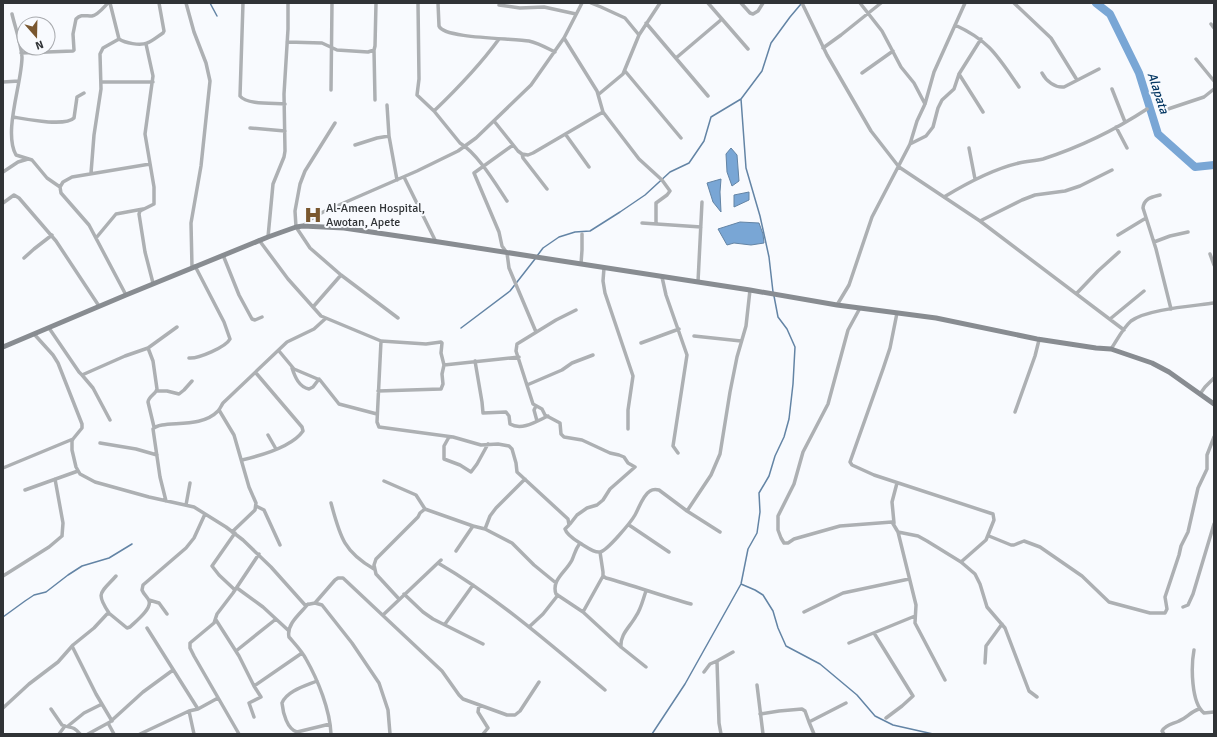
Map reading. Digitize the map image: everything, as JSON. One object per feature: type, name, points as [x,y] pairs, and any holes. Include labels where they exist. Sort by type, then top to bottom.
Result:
[{"type":"main road","points":[[3,348],[153,283],[259,240],[303,226],[344,228],[581,264],[837,305],[957,322],[1039,340],[1111,349],[1169,372],[1214,404]]},
{"type":"street","points":[[56,52],[73,51],[73,34],[76,19],[83,15],[92,16],[109,3],[119,39],[121,41],[131,43],[146,44],[164,33],[159,3]]},
{"type":"street","points":[[186,3],[210,81],[201,166],[191,223],[194,267],[224,322],[230,338],[227,343],[206,354],[189,358]]},
{"type":"street","points":[[243,3],[240,96],[243,100],[252,102],[285,104]]},
{"type":"street","points":[[268,237],[273,184],[284,157],[288,3]]},
{"type":"street","points":[[331,90],[330,47],[332,3]]},
{"type":"street","points":[[375,100],[374,50],[376,3]]},
{"type":"street","points":[[418,3],[419,79],[417,93],[482,166],[507,201]]},
{"type":"street","points":[[438,3],[439,26],[444,32],[466,36],[530,41],[555,52]]},
{"type":"street","points":[[303,226],[311,219],[324,212],[404,177],[465,147],[531,85],[564,38],[582,3]]},
{"type":"street","points":[[591,3],[624,18],[638,35]]},
{"type":"street","points":[[599,94],[623,74],[638,35],[660,3]]},
{"type":"street","points":[[708,3],[748,49]]},
{"type":"street","points":[[741,3],[750,13],[753,14],[758,11],[763,3]]},
{"type":"street","points":[[802,3],[823,48],[871,131],[899,167],[980,221],[1124,330]]},
{"type":"street","points":[[860,3],[882,31],[901,67],[914,83],[925,104]]},
{"type":"street","points":[[823,48],[880,3]]},
{"type":"street","points":[[837,305],[849,286],[872,217],[910,144],[925,104],[934,72],[965,3]]},
{"type":"street","points":[[1014,3],[1051,38],[1076,80]]},
{"type":"street","points":[[499,5],[520,8],[544,8],[576,14]]},
{"type":"street","points":[[12,14],[16,31]]},
{"type":"street","points":[[676,58],[722,19]]},
{"type":"street","points":[[646,23],[708,96]]},
{"type":"street","points":[[1211,24],[1214,28]]},
{"type":"street","points":[[955,25],[981,39],[994,52],[1019,87]]},
{"type":"street","points":[[564,38],[599,94],[603,112],[639,159],[662,180],[670,191],[656,203],[656,224]]},
{"type":"street","points":[[91,174],[94,135],[102,82],[100,54],[103,48],[119,39]]},
{"type":"street","points":[[434,111],[462,84],[499,39]]},
{"type":"street","points":[[910,144],[926,136],[933,127],[938,108],[942,100],[955,87],[959,74],[981,39]]},
{"type":"street","points":[[287,42],[322,43],[337,50],[368,52],[374,50]]},
{"type":"street","points":[[146,44],[153,82],[145,134],[154,187],[154,204],[139,212],[141,230],[153,283]]},
{"type":"street","points":[[862,73],[893,51]]},
{"type":"street","points":[[21,56],[11,140],[14,151],[18,156],[35,162],[47,178],[60,187]]},
{"type":"street","points":[[1196,59],[1214,81]]},
{"type":"street","points":[[1042,73],[1048,81],[1060,87],[1064,87],[1099,69]]},
{"type":"street","points":[[625,71],[681,138]]},
{"type":"street","points":[[959,74],[983,112]]},
{"type":"street","points":[[3,82],[19,81]]},
{"type":"street","points":[[102,82],[153,82]]},
{"type":"street","points":[[1112,89],[1125,122]]},
{"type":"street","points":[[1168,109],[1204,98],[1214,89]]},
{"type":"street","points":[[13,118],[36,121],[71,121],[74,118],[77,97],[84,93]]},
{"type":"street","points":[[387,105],[389,136],[396,180]]},
{"type":"street","points":[[944,197],[975,180],[1019,163],[1042,159],[1086,142],[1147,109]]},
{"type":"street","points":[[522,154],[528,155],[533,153],[603,112]]},
{"type":"street","points":[[494,121],[522,154],[523,158],[547,189]]},
{"type":"street","points":[[335,123],[305,171],[300,184],[295,211],[296,227],[310,248],[341,275],[398,318]]},
{"type":"street","points":[[1116,127],[1127,148]]},
{"type":"street","points":[[250,128],[285,131]]},
{"type":"street","points":[[566,134],[589,167]]},
{"type":"street","points":[[355,145],[389,136]]},
{"type":"street","points":[[513,144],[482,166],[474,174],[499,232],[502,246],[507,253],[509,268],[536,332]]},
{"type":"street","points":[[968,148],[975,180]]},
{"type":"street","points":[[3,172],[18,162],[29,159]]},
{"type":"street","points":[[126,295],[89,225],[61,193],[60,187],[67,179],[150,164]]},
{"type":"street","points":[[980,221],[1000,210],[1035,195],[1065,191],[1080,186],[1112,170]]},
{"type":"street","points":[[404,177],[436,242]]},
{"type":"street","points":[[1160,195],[1151,197],[1144,203],[1143,208],[1154,242],[1171,309]]},
{"type":"street","points":[[3,204],[12,196],[17,196],[52,235],[98,306]]},
{"type":"street","points":[[698,282],[702,202]]},
{"type":"street","points":[[96,238],[116,214],[144,209]]},
{"type":"street","points":[[1118,234],[1146,218]]},
{"type":"street","points":[[642,223],[701,227]]},
{"type":"street","points":[[1154,242],[1170,236],[1188,232]]},
{"type":"street","points":[[581,264],[582,234]]},
{"type":"street","points":[[24,258],[52,235]]},
{"type":"street","points":[[259,240],[288,279],[325,319],[381,341],[426,344],[442,343],[441,353],[444,365],[442,374],[443,384],[441,390],[378,391]]},
{"type":"street","points":[[1077,293],[1118,252]]},
{"type":"street","points":[[1210,254],[1214,265]]},
{"type":"street","points":[[223,255],[239,294],[252,319],[255,320],[262,317]]},
{"type":"street","points":[[604,268],[605,293],[633,376],[628,410],[628,429]]},
{"type":"street","points":[[314,307],[341,275]]},
{"type":"street","points":[[662,277],[666,295],[687,355],[673,446],[678,453]]},
{"type":"street","points":[[687,511],[711,475],[720,454],[730,392],[741,341],[746,326],[750,290]]},
{"type":"street","points":[[1110,319],[1144,291]]},
{"type":"street","points":[[1111,349],[1131,322],[1140,316],[1171,309],[1214,303]]},
{"type":"street","points":[[860,308],[848,330],[828,404],[803,452],[794,484],[778,516],[778,530],[782,541],[788,543],[807,535],[840,526],[890,522],[894,523]]},
{"type":"street","points":[[576,310],[517,344],[516,351],[533,404],[542,409],[544,414],[560,423],[562,436],[582,440],[610,453],[619,455],[635,467],[610,490],[603,500],[597,505],[587,508],[577,514],[565,529],[566,533],[594,551],[600,552],[605,550],[628,524],[649,492],[655,489],[659,490],[687,511],[720,532]]},
{"type":"street","points":[[897,313],[890,348],[850,462],[852,465],[860,469],[897,483],[993,514],[994,520],[989,536],[961,562]]},
{"type":"street","points":[[154,427],[160,425],[195,423],[204,420],[219,410],[223,403],[293,339],[314,329],[325,319]]},
{"type":"street","points":[[82,375],[125,356],[148,348],[177,327]]},
{"type":"street","points":[[48,328],[78,372],[91,384],[110,420]]},
{"type":"street","points":[[640,343],[679,329]]},
{"type":"street","points":[[3,468],[73,439],[82,428],[80,417],[58,363],[53,355],[34,334]]},
{"type":"street","points":[[694,336],[741,341]]},
{"type":"street","points":[[1015,412],[1035,356],[1039,340]]},
{"type":"street","points":[[381,341],[377,414],[378,425],[383,428],[449,437],[481,445],[498,444],[509,446],[512,449],[517,472],[565,515],[569,525]]},
{"type":"street","points":[[148,348],[153,361],[157,389],[148,402],[154,427],[153,429],[160,477],[166,501]]},
{"type":"street","points":[[279,351],[292,368],[296,379],[304,388],[309,389],[313,387],[319,379]]},
{"type":"street","points":[[527,385],[562,370],[572,363],[593,355]]},
{"type":"street","points":[[444,365],[519,357]]},
{"type":"street","points":[[475,361],[482,402],[482,413],[506,412],[509,416],[510,424],[517,426],[523,426],[548,416]]},
{"type":"street","points":[[292,368],[319,379],[339,404],[377,414]]},
{"type":"street","points":[[242,460],[259,456],[276,449],[302,434],[303,430],[256,373]]},
{"type":"street","points":[[1200,394],[1214,378]]},
{"type":"street","points":[[156,391],[167,391],[179,394],[192,381]]},
{"type":"street","points":[[536,406],[534,410],[537,421]]},
{"type":"street","points":[[219,410],[234,435],[256,506],[255,510],[234,533],[212,566],[216,572],[236,589],[254,600],[289,631]]},
{"type":"street","points":[[268,435],[276,449]]},
{"type":"street","points":[[449,437],[444,446],[444,459],[460,465],[471,472],[488,444]]},
{"type":"street","points":[[989,536],[1013,546],[1024,541],[1040,547],[1082,576],[1109,602],[1150,612],[1165,613],[1167,609],[1165,597],[1180,555],[1181,546],[1188,532],[1198,488],[1207,470],[1208,455],[1214,437]]},
{"type":"street","points":[[73,439],[72,450],[78,471],[84,477],[95,482],[194,507],[234,533],[259,554],[305,605],[316,603],[322,605],[375,675],[383,692],[388,710],[390,734]]},
{"type":"street","points":[[100,443],[136,449],[157,455]]},
{"type":"street","points":[[25,490],[78,471]]},
{"type":"street","points":[[485,529],[490,516],[496,508],[525,479]]},
{"type":"street","points":[[3,576],[49,547],[62,536],[63,523],[55,480]]},
{"type":"street","points":[[384,481],[416,495],[425,509],[485,529],[512,543],[534,565],[556,583]]},
{"type":"street","points":[[186,505],[190,483]]},
{"type":"street","points":[[897,483],[892,502],[894,523],[898,532],[916,605],[916,623],[945,680]]},
{"type":"street","points":[[331,503],[342,540],[351,552],[374,569],[376,574],[399,599]]},
{"type":"street","points":[[256,506],[264,510],[280,545]]},
{"type":"street","points":[[374,569],[376,559],[425,509]]},
{"type":"street","points":[[116,576],[102,592],[102,603],[109,613],[125,627],[130,627],[149,607],[149,600],[142,590],[143,585],[186,548],[194,538],[205,514]]},
{"type":"street","points":[[628,524],[669,552]]},
{"type":"street","points":[[1183,607],[1188,605],[1193,594],[1212,537],[1214,524]]},
{"type":"street","points":[[456,551],[473,526]]},
{"type":"street","points":[[898,532],[918,536],[961,562],[975,574],[980,584],[987,607],[1005,628],[1029,691],[1037,697]]},
{"type":"street","points":[[580,543],[574,552],[572,560],[556,583],[555,588],[558,595],[584,612],[621,647],[646,667]]},
{"type":"street","points":[[584,612],[603,576],[604,572],[600,552]]},
{"type":"street","points":[[239,734],[194,656],[190,645],[196,637],[216,620],[217,614],[236,589],[259,554]]},
{"type":"street","points":[[383,615],[439,561],[529,627],[605,690]]},
{"type":"street","points":[[603,576],[690,604]]},
{"type":"street","points":[[316,603],[335,580],[338,578],[343,578],[442,671],[459,695],[468,702],[507,715],[515,715],[520,711],[539,682]]},
{"type":"street","points":[[804,612],[844,593],[909,579]]},
{"type":"street","points":[[445,624],[473,585]]},
{"type":"street","points":[[621,647],[620,640],[628,626],[637,616],[646,591]]},
{"type":"street","points":[[404,594],[433,619],[483,644]]},
{"type":"street","points":[[529,627],[543,614],[558,595]]},
{"type":"street","points":[[149,600],[159,603],[167,614]]},
{"type":"street","points":[[308,604],[293,622],[289,631],[289,636],[306,659],[317,681],[327,709],[331,734]]},
{"type":"street","points":[[4,706],[58,662],[72,646],[94,628],[109,613]]},
{"type":"street","points":[[849,643],[915,616]]},
{"type":"street","points":[[236,651],[276,619]]},
{"type":"street","points":[[216,620],[236,651],[261,697],[249,703],[254,718]]},
{"type":"street","points":[[985,663],[985,651],[988,643],[1002,624]]},
{"type":"street","points":[[147,628],[198,709]]},
{"type":"street","points":[[874,633],[913,696],[886,718]]},
{"type":"street","points":[[72,646],[112,720]]},
{"type":"street","points":[[1194,650],[1192,661],[1192,679],[1199,709],[1204,713],[1214,712]]},
{"type":"street","points":[[704,672],[710,664],[733,652]]},
{"type":"street","points":[[254,686],[302,653]]},
{"type":"street","points":[[717,661],[719,723],[721,734]]},
{"type":"street","points":[[88,734],[112,720],[143,692],[173,670]]},
{"type":"street","points":[[317,681],[298,689],[287,696],[282,703],[283,712],[292,731],[297,732],[330,724]]},
{"type":"street","points":[[757,685],[763,734]]},
{"type":"street","points":[[140,734],[152,727],[189,711],[198,709],[218,698]]},
{"type":"street","points":[[809,722],[846,703]]},
{"type":"street","points":[[59,734],[84,713],[102,704]]},
{"type":"street","points":[[479,705],[478,712],[488,728],[483,734]]},
{"type":"street","points":[[51,709],[61,724],[75,728],[80,734]]},
{"type":"street","points":[[760,714],[802,709],[805,711],[814,734]]},
{"type":"street","points":[[1164,734],[1162,731],[1164,728],[1174,722],[1180,721],[1188,714],[1199,709]]},
{"type":"street","points":[[189,711],[194,734]]},
{"type":"street","points":[[108,723],[114,734]]},
{"type":"water","points":[[731,148],[737,155],[739,181],[732,186],[727,172],[726,154]]},
{"type":"water","points":[[721,179],[721,212],[713,202],[707,183]]},
{"type":"water","points":[[749,192],[749,200],[734,207],[734,195]]},
{"type":"water","points":[[740,222],[759,223],[763,234],[764,243],[751,245],[734,243],[727,245],[718,229]]},
{"type":"waterway","points":[[210,3],[217,16]]},
{"type":"waterway","name":"Alapata","points":[[1096,3],[1110,14],[1139,73],[1158,134],[1195,167],[1214,165]]},
{"type":"waterway","points":[[537,256],[543,248],[559,237],[575,232],[590,231],[645,195],[670,172],[689,163],[704,141],[711,117],[741,99],[762,71],[771,43],[801,4]]},
{"type":"waterway","points":[[741,99],[746,168],[760,216],[769,257],[773,292]]},
{"type":"waterway","points":[[461,328],[510,291],[535,259]]},
{"type":"waterway","points":[[652,734],[685,684],[741,584],[748,549],[757,533],[760,512],[759,493],[769,476],[775,456],[784,437],[789,419],[795,347],[787,329],[778,317],[774,296]]},
{"type":"waterway","points":[[3,622],[3,617],[34,595],[46,592],[82,566],[109,558],[132,544]]},
{"type":"waterway","points":[[741,584],[763,595],[773,611],[778,628],[786,646],[820,664],[857,695],[875,716],[893,725],[933,734]]},
{"type":"place","name":"Al-Ameen Hospital, Awotan, Apete","points":[[313,215]]}]
